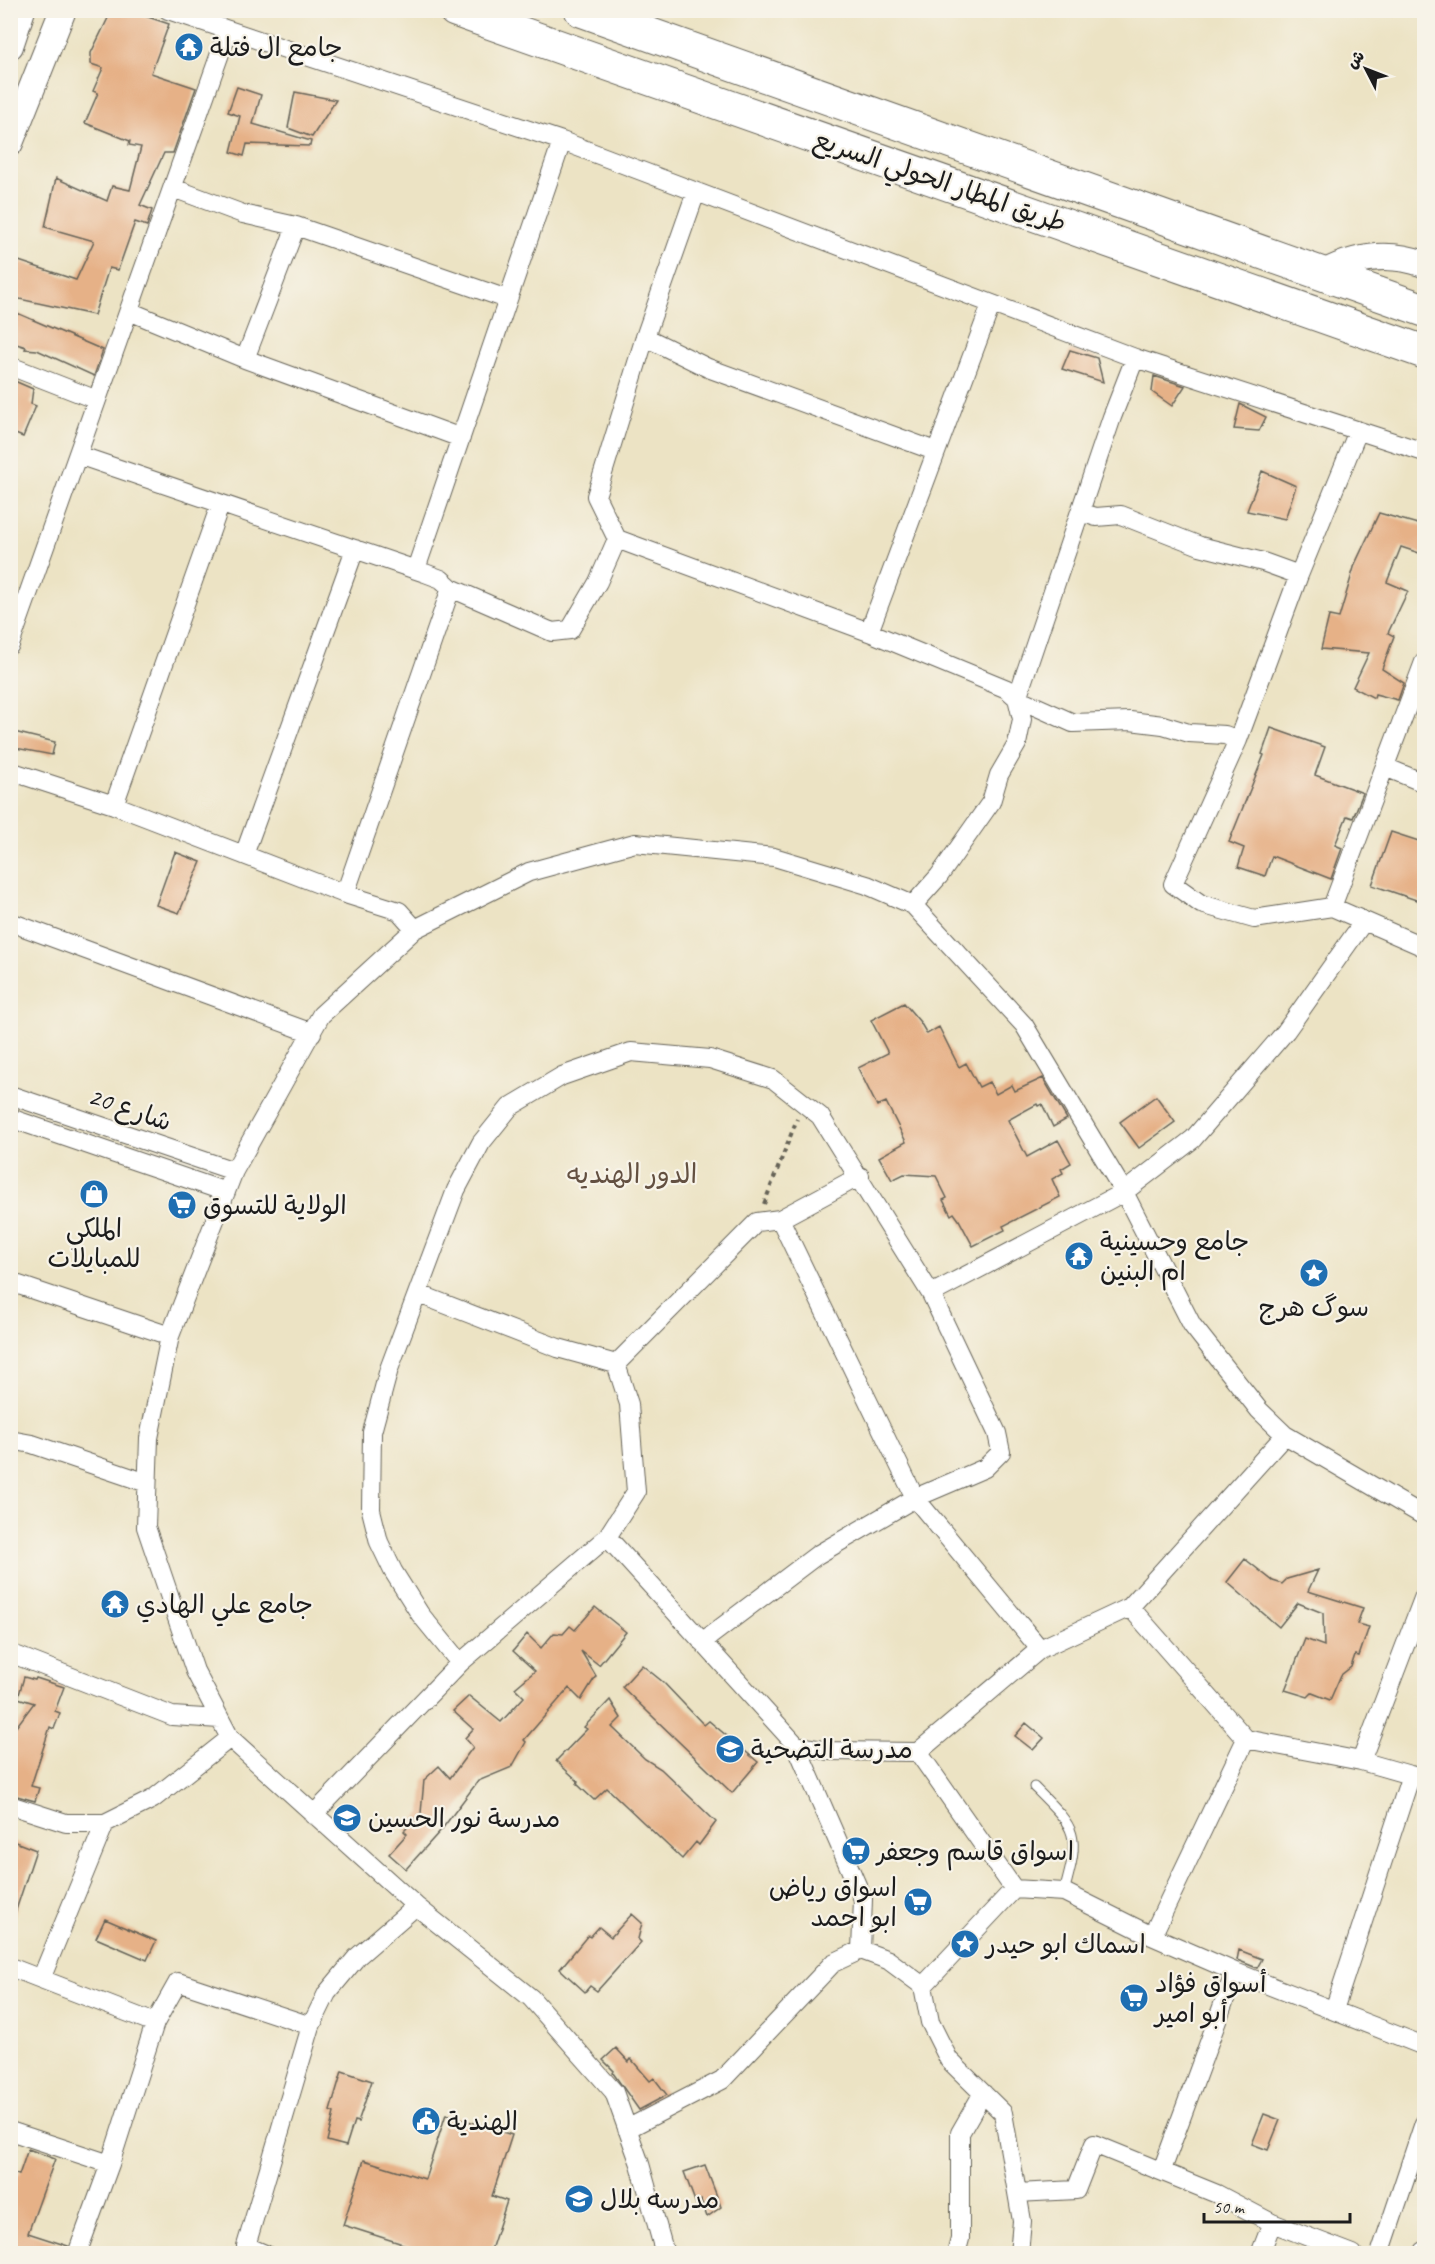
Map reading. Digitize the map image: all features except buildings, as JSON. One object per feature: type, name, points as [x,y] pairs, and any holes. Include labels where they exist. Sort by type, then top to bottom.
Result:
[{"type":"highway","name":"طريق المطار الحولي السريع","points":[[455,10],[1425,351]]},
{"type":"highway","name":"طريق المطار الحولي السريع","points":[[581,10],[1425,310]]},
{"type":"main road","points":[[10,46],[22,10]]},
{"type":"main road","points":[[10,143],[63,10]]},
{"type":"main road","points":[[1322,274],[1366,257],[1398,257],[1425,264]]},
{"type":"street","points":[[168,10],[228,32],[562,141],[991,305],[1046,322],[1135,358],[1425,452]]},
{"type":"street","points":[[10,645],[228,32]]},
{"type":"street","points":[[416,569],[562,141]]},
{"type":"street","points":[[172,189],[243,214],[296,226],[507,299]]},
{"type":"street","points":[[696,192],[645,337],[596,496],[617,539],[869,632],[1007,689],[1017,698],[1073,723],[1130,722],[1163,725],[1189,733],[1225,735],[1238,740]]},
{"type":"street","points":[[245,358],[296,226]]},
{"type":"street","points":[[869,632],[991,305]]},
{"type":"street","points":[[129,311],[245,358],[461,438]]},
{"type":"street","points":[[645,337],[708,368],[935,450]]},
{"type":"street","points":[[913,905],[939,876],[991,802],[999,775],[1017,744],[1022,718],[1017,698],[1135,358]]},
{"type":"street","points":[[10,366],[97,400]]},
{"type":"street","points":[[1358,431],[1299,575],[1238,740],[1173,884],[1200,904],[1254,919],[1332,907],[1425,947]]},
{"type":"street","points":[[78,455],[220,505],[416,569],[441,579],[451,588],[552,632],[570,630],[598,582],[617,539]]},
{"type":"street","points":[[114,805],[220,505]]},
{"type":"street","points":[[1080,512],[1096,517],[1121,514],[1200,546],[1263,562],[1299,575]]},
{"type":"street","points":[[244,855],[355,549]]},
{"type":"street","points":[[345,894],[451,588]]},
{"type":"street","points":[[1332,907],[1425,662]]},
{"type":"street","points":[[1385,767],[1425,783]]},
{"type":"street","points":[[10,771],[114,805],[345,894],[399,911],[415,929]]},
{"type":"street","points":[[665,2253],[640,2164],[614,2092],[531,1998],[416,1906],[230,1738],[195,1671],[146,1527],[147,1482],[154,1405],[170,1335],[234,1171],[321,1015],[415,929],[530,872],[635,843],[774,857],[867,885],[913,905],[1024,1025],[1124,1192],[1192,1326],[1260,1410],[1285,1436],[1425,1516]]},
{"type":"street","points":[[931,1294],[1124,1192],[1193,1139],[1286,1030],[1364,921]]},
{"type":"street","points":[[10,922],[312,1033]]},
{"type":"street","points":[[460,1663],[420,1614],[393,1571],[379,1542],[370,1510],[372,1432],[389,1369],[419,1294],[456,1190],[481,1143],[510,1107],[562,1076],[631,1052],[710,1059],[773,1079],[820,1116],[860,1176],[931,1294],[997,1433],[1001,1452],[985,1468],[915,1498],[817,1556],[702,1642]]},
{"type":"street","name":"شارع 20","points":[[10,1095],[234,1171]]},
{"type":"street","name":"شارع 20","points":[[10,1118],[226,1192]]},
{"type":"street","points":[[616,1364],[757,1222],[780,1219],[860,1176]]},
{"type":"street","points":[[780,1219],[915,1498],[1040,1649]]},
{"type":"street","points":[[10,1282],[170,1335]]},
{"type":"street","points":[[419,1294],[558,1348],[616,1364]]},
{"type":"street","points":[[313,1815],[460,1663],[607,1537],[636,1492],[629,1404],[616,1364]]},
{"type":"street","points":[[796,1745],[828,1751],[918,1752],[1040,1649],[1130,1607],[1285,1436]]},
{"type":"street","points":[[10,1440],[32,1444],[147,1482]]},
{"type":"street","points":[[607,1537],[796,1745],[863,1899],[861,1950]]},
{"type":"street","points":[[1361,1761],[1425,1596]]},
{"type":"street","points":[[1130,1607],[1246,1739],[1361,1761],[1418,1777],[1334,2010]]},
{"type":"street","points":[[10,1653],[172,1716],[203,1720],[220,1719]]},
{"type":"street","points":[[10,1805],[66,1823],[105,1824],[153,1798],[230,1738]]},
{"type":"street","points":[[1152,1936],[1246,1739]]},
{"type":"street","points":[[918,1752],[1014,1889]]},
{"type":"street","points":[[41,1979],[105,1824]]},
{"type":"street","points":[[1014,1889],[1064,1892],[1152,1936],[1235,1972],[1425,2046]]},
{"type":"street","points":[[923,1986],[1014,1889]]},
{"type":"street","points":[[265,2253],[246,2246],[311,2026],[327,1993],[357,1958],[416,1906]]},
{"type":"street","points":[[627,2129],[722,2080],[833,1963],[861,1950],[888,1960],[923,1986],[930,2022],[949,2060],[1003,2113],[1022,2221],[1019,2253]]},
{"type":"street","points":[[10,1967],[155,2023]]},
{"type":"street","points":[[1162,2170],[1235,1972]]},
{"type":"street","points":[[77,2253],[110,2164],[155,2023],[177,1982],[311,2026]]},
{"type":"street","points":[[956,2253],[960,2239],[960,2133],[983,2093]]},
{"type":"street","points":[[1380,2253],[1425,2123]]},
{"type":"street","points":[[10,2131],[110,2164]]},
{"type":"street","points":[[1017,2193],[1076,2190],[1094,2144],[1217,2194],[1272,2223],[1353,2253]]},
{"type":"street","points":[[1260,2253],[1272,2223]]},
{"type":"lane","points":[[1034,1787],[1065,1819],[1073,1835],[1075,1853],[1064,1892]]},
{"type":"path","points":[[757,1222],[803,1102]]},
{"type":"place","name":"جامع ال فتلة","points":[[189,47]]},
{"type":"place","name":"الملكي للمبايلات","points":[[94,1194]]},
{"type":"place","name":"الولاية للتسوق","points":[[182,1205]]},
{"type":"place","name":"جامع وحسينية ام البنين","points":[[1079,1256]]},
{"type":"place","name":"سوگ هرج","points":[[1314,1273]]},
{"type":"place","name":"جامع علي الهادي","points":[[115,1604]]},
{"type":"place","name":"مدرسة التضحية","points":[[730,1749]]},
{"type":"place","name":"مدرسة نور الحسين","points":[[347,1818]]},
{"type":"place","name":"اسواق قاسم وجعفر","points":[[856,1851]]},
{"type":"place","name":"اسواق رياض ابو احمد","points":[[918,1902]]},
{"type":"place","name":"اسماك ابو حيدر","points":[[965,1944]]},
{"type":"place","name":"أسواق فؤاد أبو امير","points":[[1134,1998]]},
{"type":"place","name":"الهندية","points":[[426,2121]]},
{"type":"place","name":"مدرسه بلال","points":[[579,2199]]},
{"type":"district","name":"الدور الهنديه","points":[[632,1174]]}]
